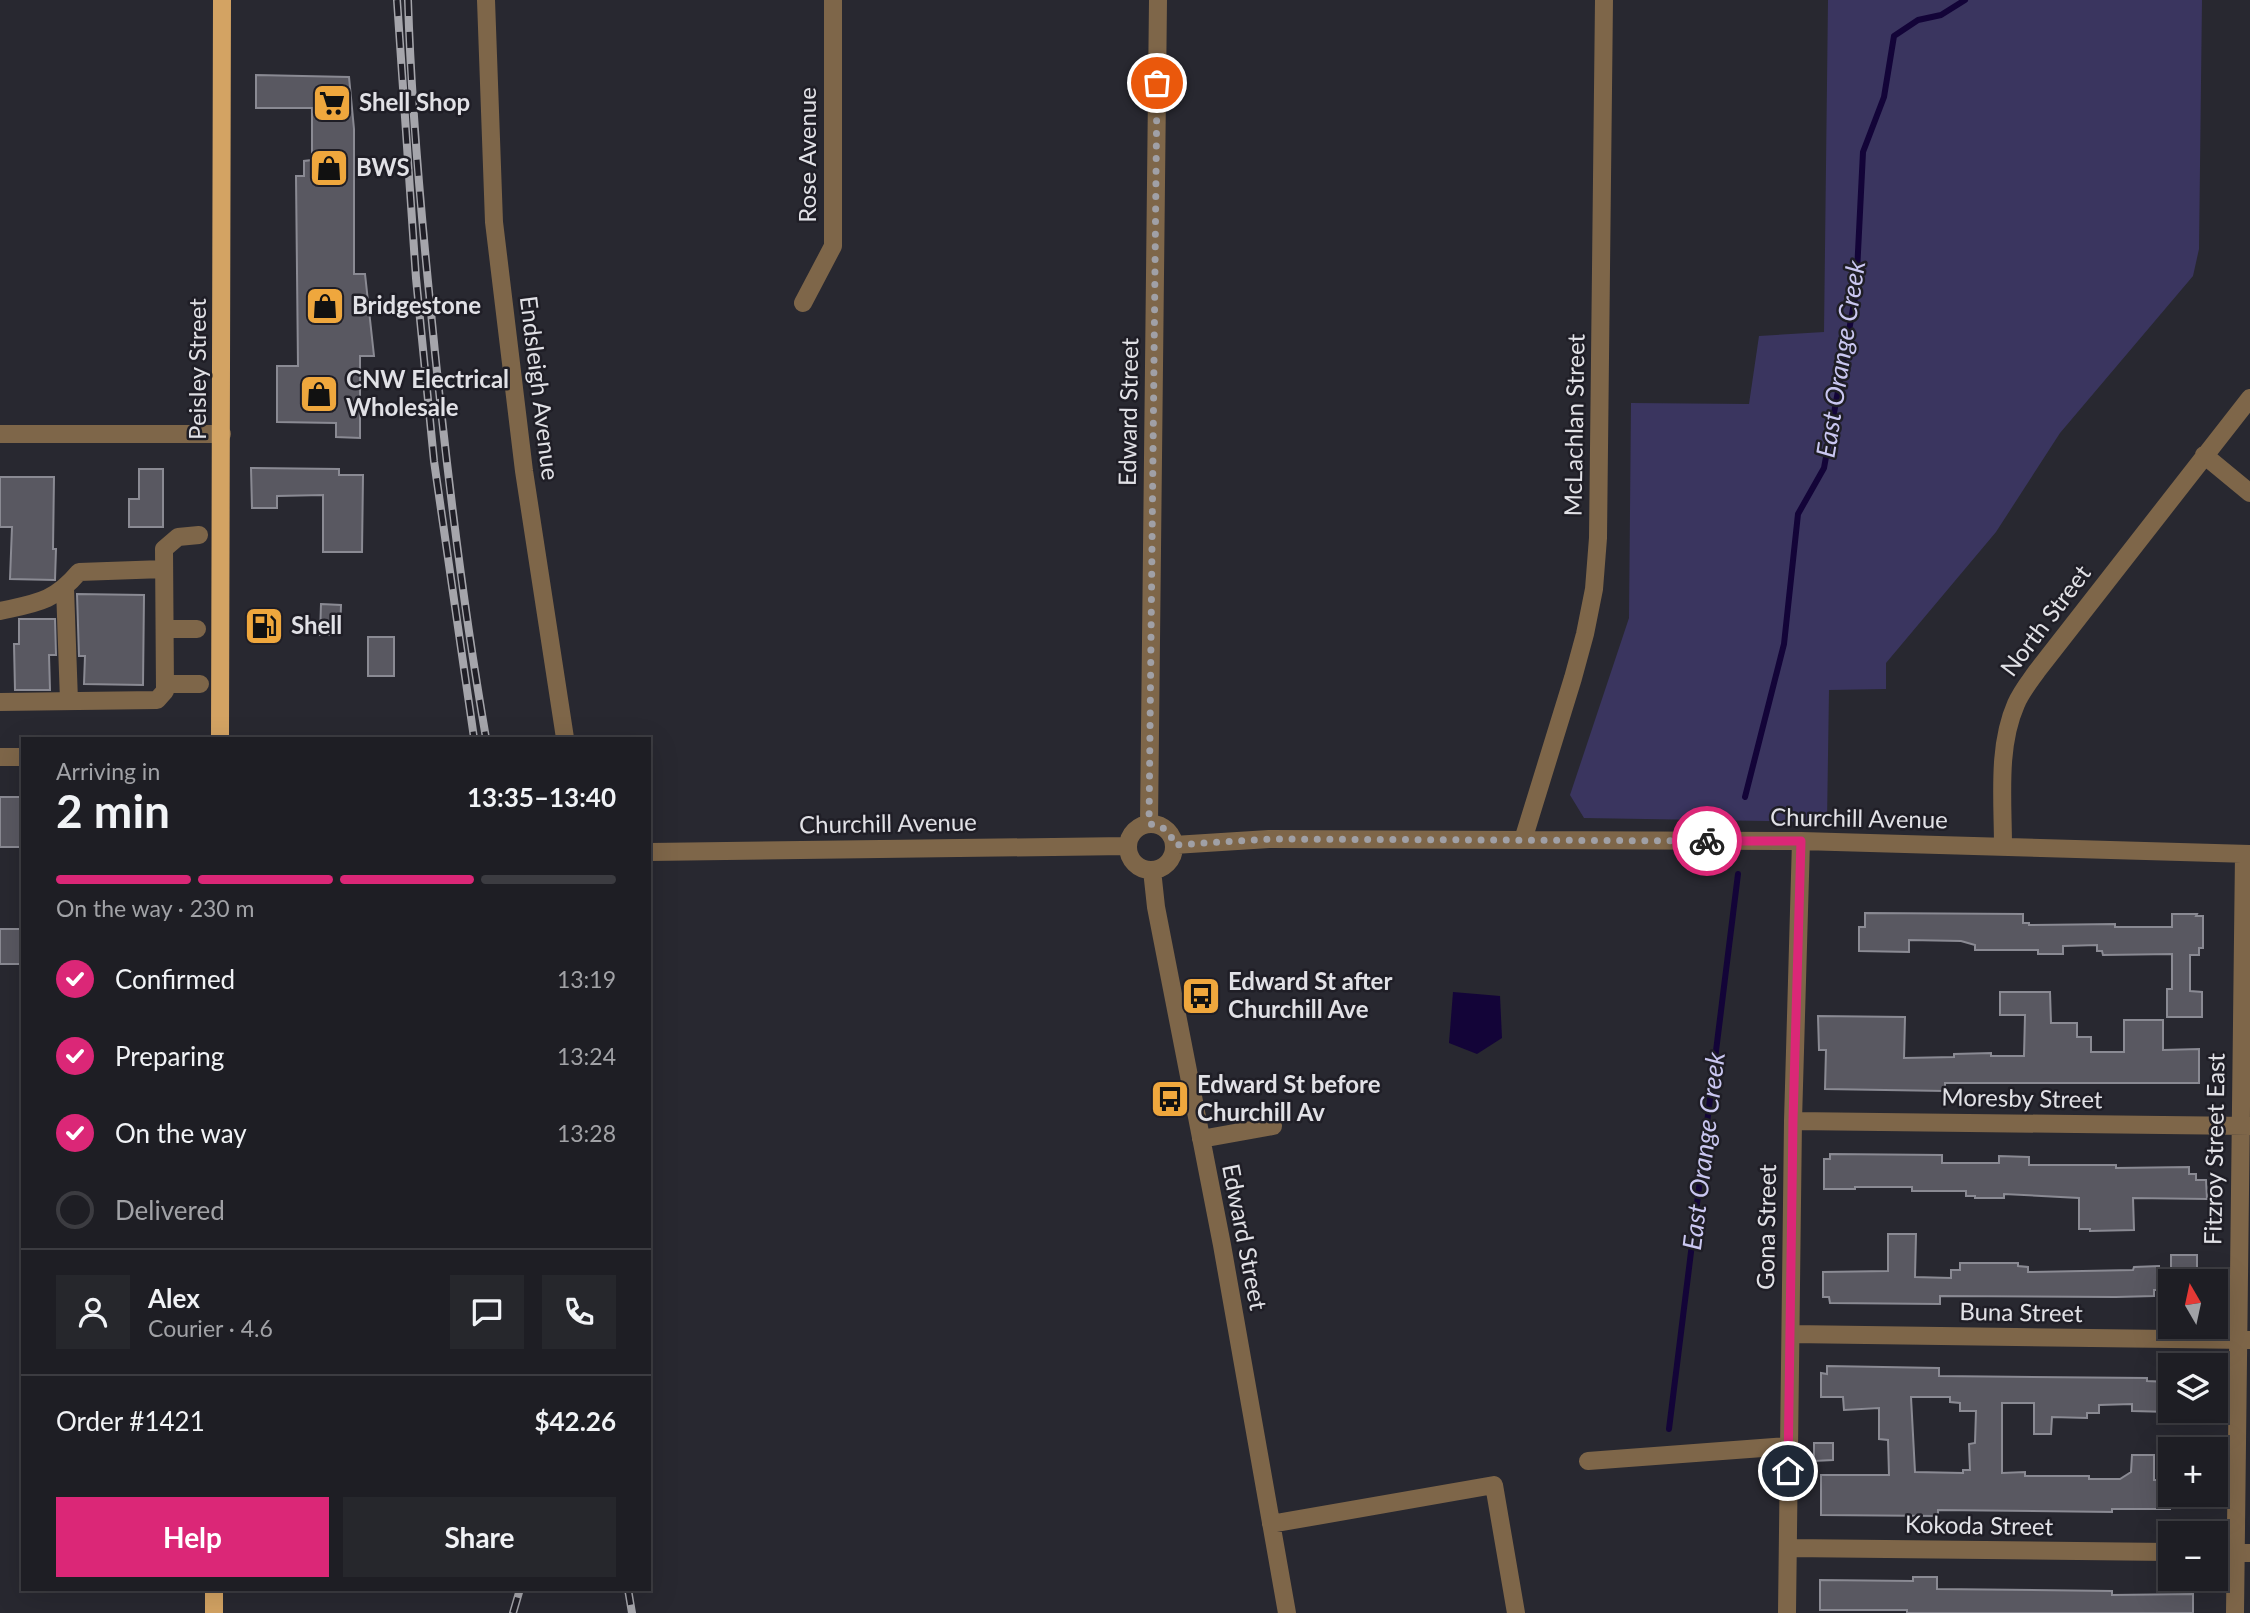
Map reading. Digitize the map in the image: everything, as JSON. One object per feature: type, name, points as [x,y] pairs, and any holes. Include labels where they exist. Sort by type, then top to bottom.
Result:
[{"type":"main road","name":"Peisley Street","points":[[220,737],[222,0]]},
{"type":"main road","points":[[214,1591],[214,1613]]},
{"type":"street","name":"Endsleigh Avenue","points":[[486,0],[494,222],[524,471],[565,737]]},
{"type":"street","name":"Rose Avenue","points":[[803,303],[833,246],[833,0]]},
{"type":"street","name":"Edward Street","points":[[1149,824],[1158,0]]},
{"type":"street","name":"McLachlan Street","points":[[1523,840],[1573,678],[1594,589],[1598,538],[1604,0]]},
{"type":"street","name":"North Street","points":[[2003,846],[2004,759],[2007,732],[2016,704],[2037,671],[2250,398]]},
{"type":"street","points":[[0,434],[222,434]]},
{"type":"street","points":[[2204,454],[2250,493]]},
{"type":"street","points":[[0,702],[157,700],[165,691],[164,549],[178,537],[199,535]]},
{"type":"street","points":[[0,611],[41,602],[65,588],[79,572],[164,569]]},
{"type":"street","points":[[65,588],[69,701]]},
{"type":"street","points":[[165,629],[197,629]]},
{"type":"street","points":[[165,684],[200,684]]},
{"type":"street","points":[[0,757],[21,757]]},
{"type":"street","points":[[1149,824],[1156,824],[1168,832],[1174,845],[1170,860],[1159,869],[1137,866],[1128,854],[1128,840],[1136,828],[1149,824]]},
{"type":"street","name":"Churchill Avenue","points":[[1174,845],[1269,839],[1801,841],[2247,854]]},
{"type":"street","name":"Gona Street","points":[[1787,1613],[1793,1121],[1801,841]]},
{"type":"street","name":"Churchill Avenue","points":[[651,852],[1127,846]]},
{"type":"street","name":"Fitzroy Street East","points":[[2235,1613],[2243,1553],[2247,854]]},
{"type":"street","name":"Edward Street","points":[[1152,870],[1156,907],[1287,1613]]},
{"type":"street","name":"Moresby Street","points":[[1793,1121],[2245,1126]]},
{"type":"street","points":[[1201,1139],[1273,1126]]},
{"type":"street","name":"Buna Street","points":[[1791,1334],[2244,1340]]},
{"type":"street","points":[[1588,1461],[1788,1446]]},
{"type":"street","points":[[1271,1524],[1494,1485],[1516,1613]]},
{"type":"street","name":"Kokoda Street","points":[[1788,1548],[2158,1552]]},
{"type":"shaded area","points":[[1828,0],[2202,0],[2199,249],[2193,276],[2060,433],[1996,532],[1886,663],[1886,689],[1829,690],[1827,822],[1584,818],[1570,795],[1629,618],[1631,403],[1749,404],[1759,336],[1824,332]]},
{"type":"shaded area","points":[[1453,992],[1500,996],[1502,1038],[1477,1054],[1449,1043]]},
{"type":"building","points":[[256,75],[349,77],[354,129],[354,274],[365,274],[374,356],[360,356],[360,438],[336,437],[336,423],[277,422],[277,366],[298,366],[296,176],[304,176],[304,161],[312,160],[312,108],[256,108]]},
{"type":"building","points":[[251,468],[339,469],[339,475],[363,475],[362,552],[323,552],[323,495],[277,496],[277,508],[252,508]]},
{"type":"building","points":[[139,469],[163,469],[163,527],[129,527],[129,499],[139,499]]},
{"type":"building","points":[[0,477],[54,477],[55,580],[10,579],[12,527],[0,527]]},
{"type":"building","points":[[77,594],[144,595],[143,685],[84,684],[85,656],[79,656]]},
{"type":"building","points":[[321,604],[341,605],[340,635],[320,635]]},
{"type":"building","points":[[19,619],[55,619],[56,655],[49,655],[50,690],[15,690],[14,644],[19,644]]},
{"type":"building","points":[[368,637],[394,637],[394,676],[368,676]]},
{"type":"building","points":[[0,797],[21,797],[21,847],[0,847]]},
{"type":"building","points":[[1865,913],[2023,914],[2023,923],[2029,925],[2115,924],[2115,927],[2172,927],[2172,914],[2197,914],[2196,916],[2203,916],[2203,948],[2199,948],[2199,955],[2190,955],[2190,991],[2202,992],[2202,1017],[2167,1017],[2167,989],[2172,989],[2172,954],[2103,955],[2102,951],[2097,951],[2097,945],[2063,946],[2063,954],[2038,954],[2038,950],[1975,950],[1975,945],[1961,941],[1909,940],[1909,952],[1859,951],[1859,927],[1865,927]]},
{"type":"building","points":[[0,929],[21,929],[21,964],[0,964]]},
{"type":"building","points":[[2000,992],[2050,992],[2051,1023],[2077,1023],[2077,1037],[2091,1037],[2091,1052],[2124,1052],[2124,1020],[2163,1020],[2163,1050],[2199,1049],[2199,1083],[1945,1083],[1945,1091],[1825,1089],[1826,1050],[1819,1050],[1818,1016],[1905,1017],[1904,1058],[1991,1053],[1991,1056],[2024,1056],[2025,1015],[2000,1015]]},
{"type":"building","points":[[1830,1154],[1942,1155],[1942,1163],[1999,1163],[1999,1156],[2029,1157],[2029,1165],[2189,1167],[2189,1174],[2196,1174],[2196,1180],[2206,1180],[2207,1199],[2133,1198],[2134,1230],[2090,1231],[2079,1229],[2079,1198],[2004,1194],[2004,1198],[1975,1198],[1966,1196],[1966,1191],[1912,1191],[1912,1187],[1824,1189],[1824,1159],[1830,1159]]},
{"type":"building","points":[[1888,1234],[1916,1234],[1915,1277],[1951,1278],[1951,1270],[1960,1270],[1960,1263],[2018,1263],[2018,1266],[2028,1267],[2028,1272],[2133,1270],[2134,1267],[2159,1266],[2158,1290],[2154,1290],[2154,1296],[1940,1296],[1940,1304],[1830,1303],[1829,1297],[1823,1297],[1823,1272],[1888,1271]]},
{"type":"building","points":[[2171,1255],[2197,1255],[2197,1269],[2171,1269]]},
{"type":"building","points":[[1827,1366],[1939,1368],[1939,1376],[2147,1378],[2147,1381],[2158,1381],[2158,1412],[2132,1411],[2132,1404],[2099,1405],[2099,1413],[2087,1413],[2087,1418],[2052,1417],[2051,1434],[2034,1434],[2034,1403],[2002,1403],[2002,1473],[2025,1472],[2025,1476],[2120,1479],[2131,1472],[2132,1455],[2154,1455],[2158,1507],[2170,1509],[2112,1509],[2112,1512],[1938,1510],[1938,1516],[1821,1515],[1821,1475],[1889,1475],[1888,1440],[1879,1439],[1879,1408],[1844,1410],[1843,1397],[1821,1397],[1821,1373],[1827,1374]],"holes":[[[1911,1397],[1950,1397],[1950,1402],[1960,1403],[1960,1411],[1976,1411],[1975,1443],[1969,1444],[1970,1470],[1963,1470],[1963,1473],[1915,1472]]]},
{"type":"building","points":[[1814,1443],[1833,1443],[1833,1460],[1814,1461]]},
{"type":"building","points":[[1913,1577],[1937,1577],[1937,1589],[2112,1591],[2112,1595],[2193,1594],[2193,1613],[1907,1613],[1907,1610],[1820,1610],[1820,1580],[1913,1581]]},
{"type":"waterway","name":"East Orange Creek","points":[[1745,797],[1784,644],[1798,514],[1824,468],[1856,292],[1863,152],[1884,97],[1894,36],[1918,20],[1941,15],[1965,0]]},
{"type":"waterway","name":"East Orange Creek","points":[[1669,1429],[1738,874]]},
{"type":"railway","points":[[397,0],[416,278],[434,461],[474,737]]},
{"type":"railway","points":[[408,0],[416,151],[441,411],[461,575],[486,737]]},
{"type":"railway","points":[[513,1613],[519,1591]]},
{"type":"railway","points":[[628,1591],[632,1613]]},
{"type":"way so far","points":[[1157,83],[1149,824],[1163,827],[1174,845],[1269,839],[1707,841]]},
{"type":"place","name":"Shell Shop","points":[[332,103]]},
{"type":"place","name":"BWS","points":[[329,168]]},
{"type":"place","name":"Bridgestone","points":[[325,306]]},
{"type":"place","name":"CNW Electrical Wholesale","points":[[319,394]]},
{"type":"place","name":"Shell","points":[[264,626]]},
{"type":"place","name":"Edward St after Churchill Ave","points":[[1201,996]]},
{"type":"place","name":"Edward St before Churchill Av","points":[[1170,1099]]},
{"type":"route","points":[[1707,841],[1801,841],[1793,1121],[1788,1471]]}]
